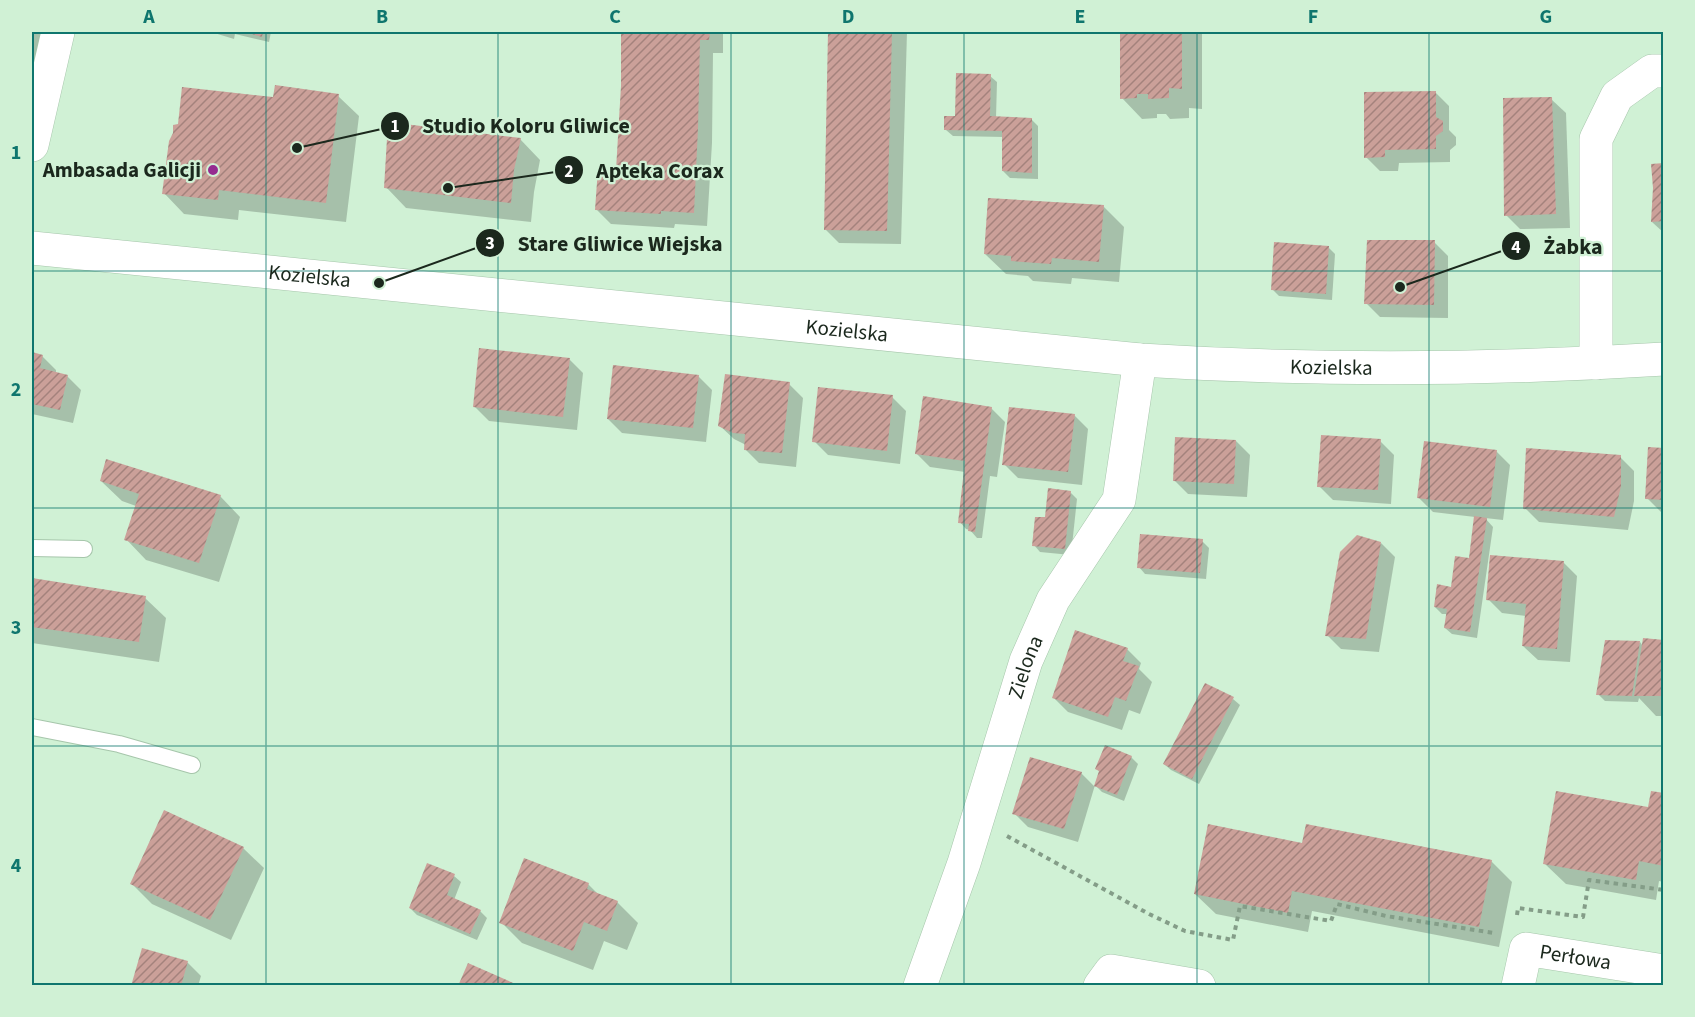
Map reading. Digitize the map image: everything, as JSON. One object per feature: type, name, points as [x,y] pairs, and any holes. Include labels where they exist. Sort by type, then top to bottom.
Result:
[{"type":"street","points":[[32,145],[58,32]]},
{"type":"street","points":[[1596,363],[1596,139],[1617,96],[1652,71],[1664,71]]},
{"type":"street","name":"Kozielska","points":[[32,248],[1140,360],[1221,365],[1423,369],[1664,359]]},
{"type":"street","name":"Zielona","points":[[920,986],[964,863],[1026,661],[1053,600],[1119,500],[1140,360]]},
{"type":"street","name":"Perłowa","points":[[1518,986],[1526,949],[1664,971]]},
{"type":"street","points":[[1100,986],[1111,971],[1199,986]]},
{"type":"lane","points":[[32,548],[84,549]]},
{"type":"lane","points":[[32,727],[119,744],[192,765]]},
{"type":"path","points":[[1007,835],[1158,919],[1185,931],[1233,940],[1240,906],[1331,921],[1337,904],[1386,915],[1501,934]]},
{"type":"path","points":[[1516,917],[1518,908],[1583,917],[1589,880],[1664,890]]},
{"type":"building","points":[[245,32],[263,32],[262,37]]},
{"type":"building","points":[[621,32],[710,32],[709,40],[700,40],[694,213],[661,211],[661,214],[595,210],[598,168],[616,170],[621,86]]},
{"type":"building","points":[[828,32],[892,32],[887,231],[824,230]]},
{"type":"building","points":[[1120,32],[1182,32],[1182,89],[1169,88],[1169,98],[1148,99],[1148,94],[1137,94],[1137,98],[1120,99]]},
{"type":"building","points":[[956,73],[991,74],[990,116],[1032,118],[1032,173],[1002,171],[1002,131],[944,130],[944,116],[955,116]]},
{"type":"building","points":[[275,85],[339,94],[326,203],[219,190],[218,200],[162,194],[169,141],[173,133],[173,125],[178,124],[182,87],[273,97]]},
{"type":"building","points":[[1436,91],[1436,117],[1443,121],[1443,131],[1436,136],[1436,149],[1385,150],[1385,157],[1364,158],[1364,92]]},
{"type":"building","points":[[1552,97],[1556,214],[1504,216],[1503,98]]},
{"type":"building","points":[[388,122],[521,138],[514,170],[511,203],[384,188]]},
{"type":"building","points":[[1664,163],[1664,221],[1651,222],[1653,188],[1651,164]]},
{"type":"building","points":[[988,198],[1104,205],[1099,262],[1052,258],[1051,264],[1011,261],[1011,256],[984,254]]},
{"type":"building","points":[[1367,240],[1435,240],[1434,305],[1364,304]]},
{"type":"building","points":[[1274,242],[1329,246],[1326,294],[1271,290]]},
{"type":"building","points":[[479,348],[570,358],[563,417],[473,407]]},
{"type":"building","points":[[32,352],[43,355],[40,368],[68,375],[60,410],[32,404]]},
{"type":"building","points":[[613,365],[699,375],[693,428],[607,419]]},
{"type":"building","points":[[725,374],[790,382],[782,453],[744,450],[745,434],[733,433],[718,426]]},
{"type":"building","points":[[818,387],[893,395],[887,451],[812,442]]},
{"type":"building","points":[[923,396],[992,407],[975,532],[968,531],[969,524],[958,523],[965,461],[915,454]]},
{"type":"building","points":[[1009,407],[1075,414],[1068,472],[1002,465]]},
{"type":"building","points":[[1321,435],[1381,439],[1378,490],[1317,487]]},
{"type":"building","points":[[1175,437],[1236,440],[1234,484],[1173,481]]},
{"type":"building","points":[[1424,441],[1497,450],[1490,507],[1417,498]]},
{"type":"building","points":[[1648,447],[1664,448],[1664,500],[1645,499]]},
{"type":"building","points":[[1526,448],[1621,455],[1621,486],[1614,517],[1523,509]]},
{"type":"building","points":[[106,459],[221,495],[199,563],[124,540],[139,494],[100,481]]},
{"type":"building","points":[[1048,488],[1071,491],[1065,549],[1032,546],[1035,517],[1045,517]]},
{"type":"building","points":[[1474,516],[1487,518],[1470,632],[1444,628],[1447,609],[1434,607],[1437,584],[1451,587],[1455,556],[1469,558]]},
{"type":"building","points":[[1140,534],[1203,539],[1200,573],[1137,568]]},
{"type":"building","points":[[1357,535],[1381,542],[1366,639],[1325,636],[1340,552]]},
{"type":"building","points":[[1490,555],[1564,561],[1557,649],[1522,646],[1526,604],[1486,600]]},
{"type":"building","points":[[32,578],[146,596],[139,642],[32,627]]},
{"type":"building","points":[[1075,630],[1128,648],[1123,661],[1139,666],[1126,701],[1115,697],[1108,717],[1052,698]]},
{"type":"building","points":[[1643,638],[1664,640],[1664,696],[1634,696]]},
{"type":"building","points":[[1605,640],[1640,641],[1632,696],[1596,695]]},
{"type":"building","points":[[1205,683],[1234,697],[1192,779],[1163,764]]},
{"type":"building","points":[[1105,745],[1132,756],[1117,795],[1094,786],[1099,771],[1095,769]]},
{"type":"building","points":[[1030,757],[1082,772],[1064,829],[1012,814]]},
{"type":"building","points":[[1556,791],[1648,807],[1651,791],[1664,793],[1664,866],[1639,861],[1636,880],[1543,864]]},
{"type":"building","points":[[164,810],[244,847],[210,920],[130,884]]},
{"type":"building","points":[[1208,824],[1302,843],[1306,824],[1492,860],[1479,927],[1292,891],[1288,913],[1194,894]]},
{"type":"building","points":[[524,858],[589,883],[587,889],[618,901],[607,931],[584,922],[573,951],[499,923]]},
{"type":"building","points":[[427,863],[455,874],[447,895],[481,910],[470,934],[409,908]]},
{"type":"building","points":[[142,948],[188,961],[181,986],[131,986]]},
{"type":"building","points":[[468,963],[520,986],[458,986]]},
{"type":"place","name":"Studio Koloru Gliwice","points":[[297,148]]},
{"type":"place","name":"Ambasada Galicji","points":[[213,170]]},
{"type":"place","name":"Apteka Corax","points":[[448,188]]},
{"type":"place","name":"Stare Gliwice Wiejska","points":[[379,283]]},
{"type":"place","name":"Żabka","points":[[1400,287]]}]
